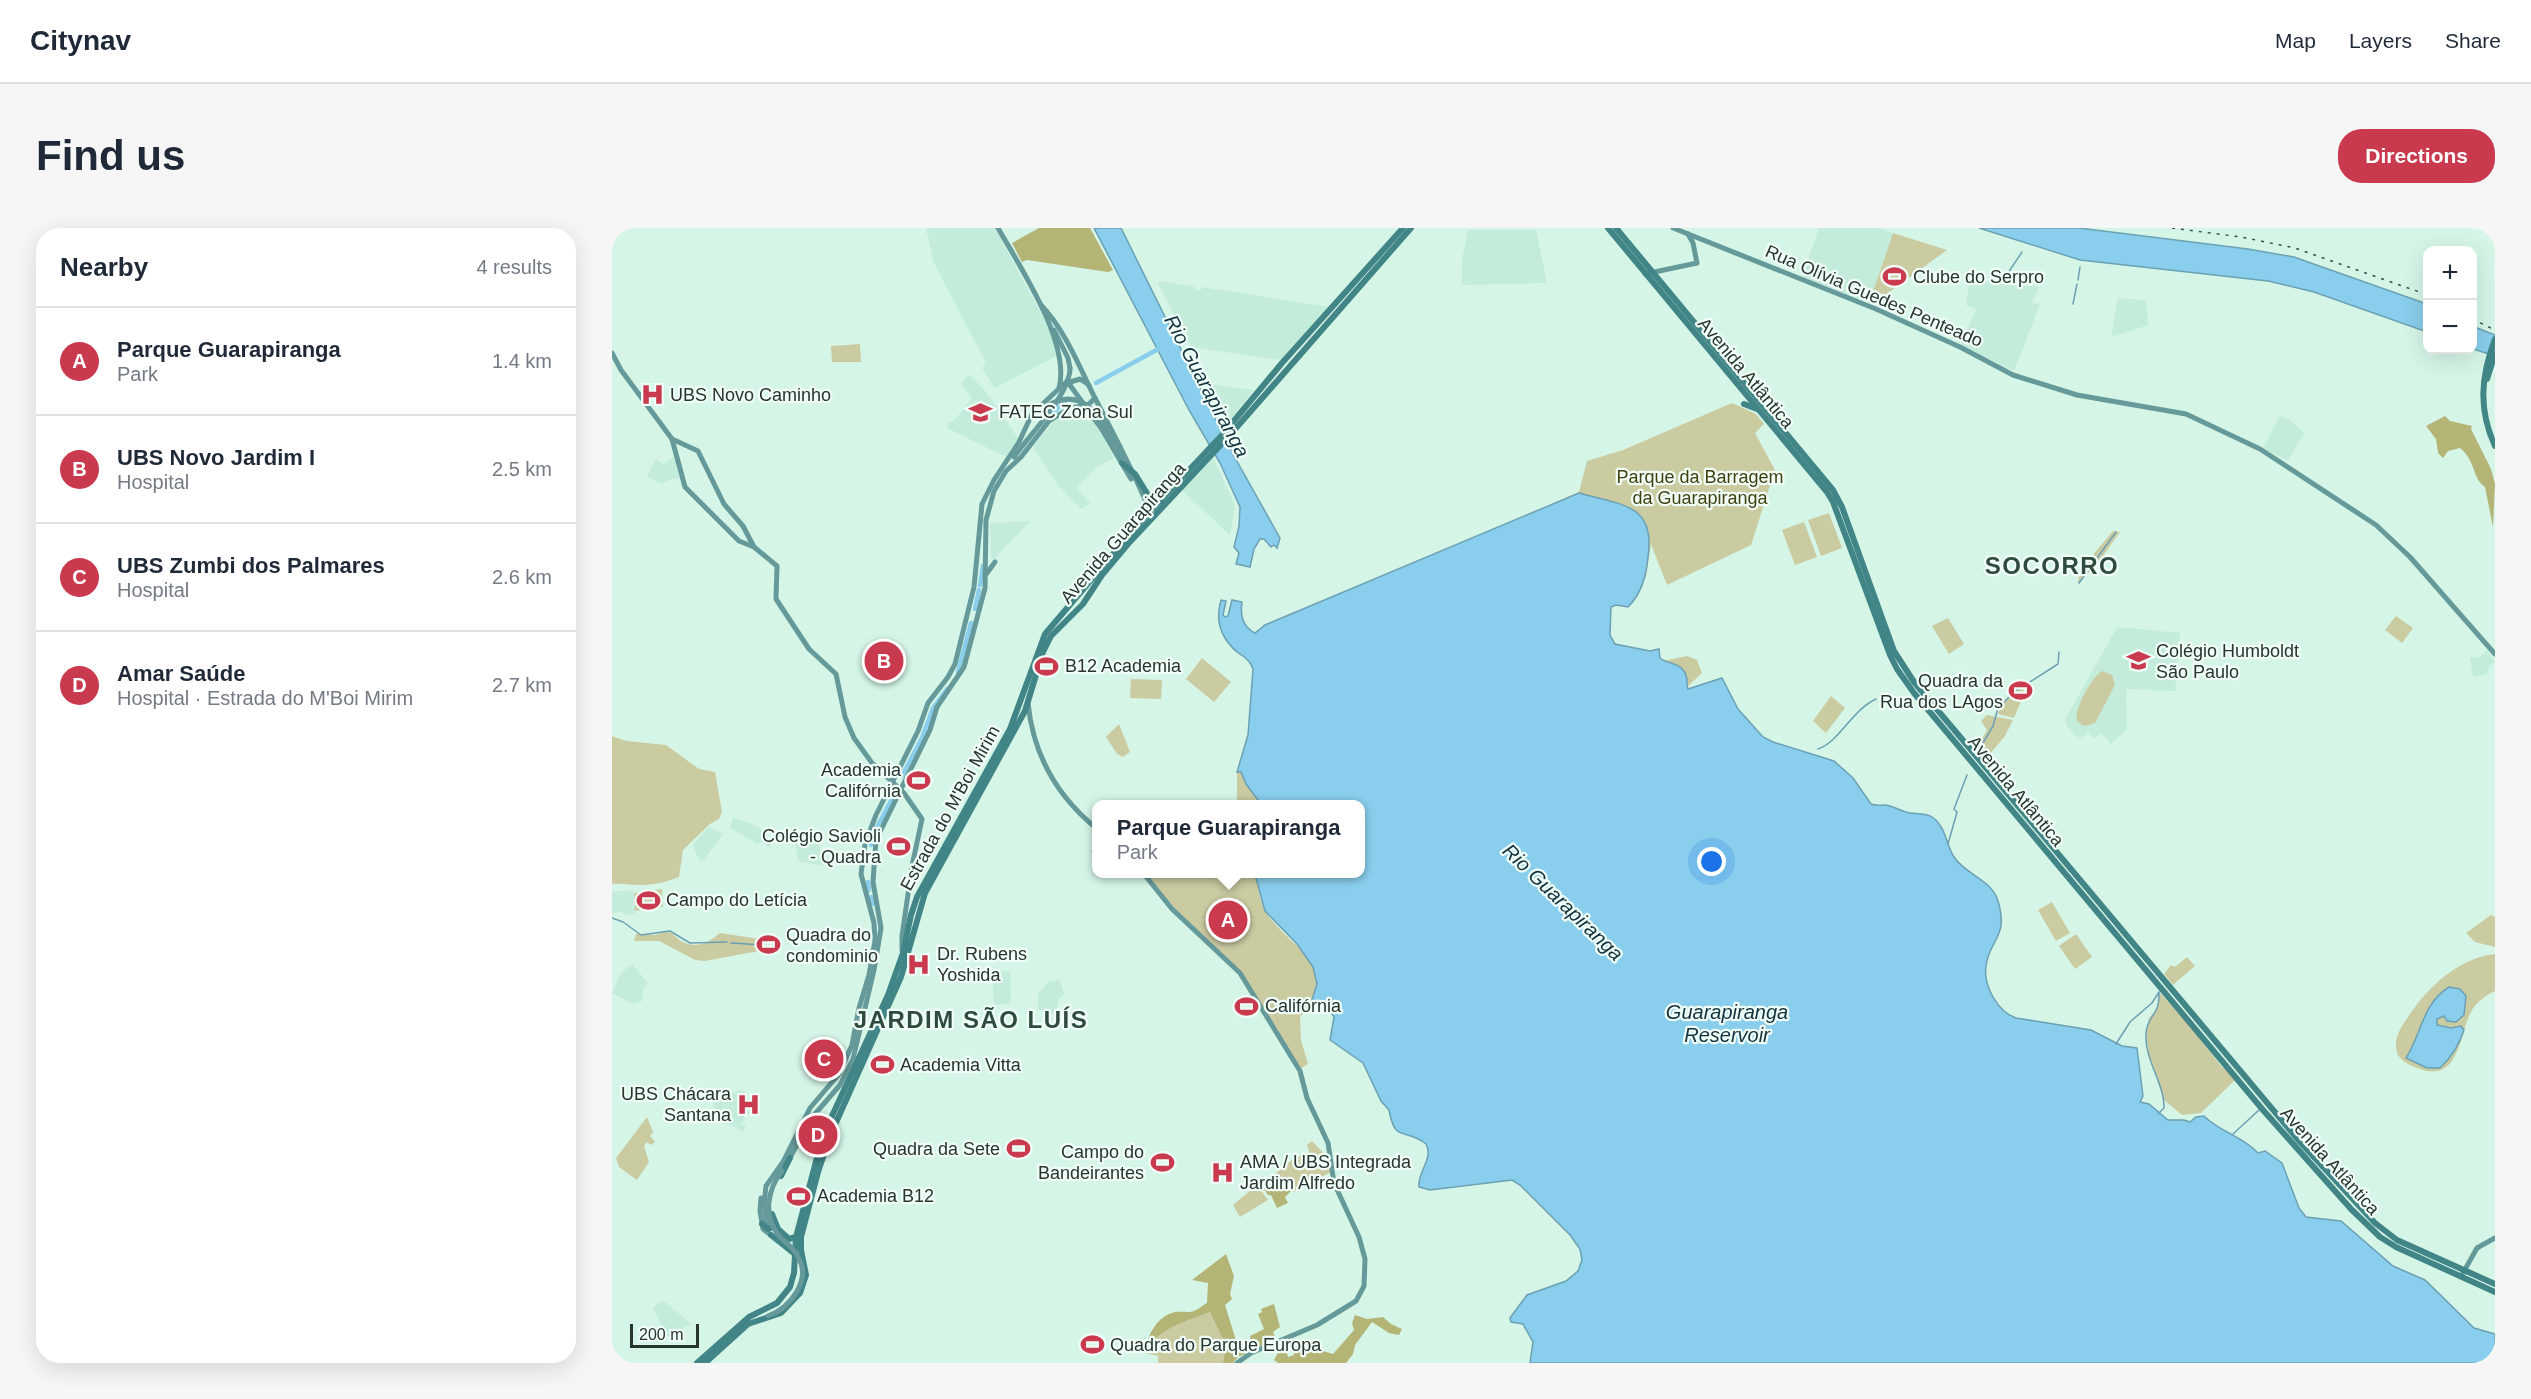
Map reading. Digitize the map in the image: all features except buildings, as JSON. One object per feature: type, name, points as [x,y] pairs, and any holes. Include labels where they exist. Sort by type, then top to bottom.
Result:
[{"type":"main road","points":[[796,1238],[787,1238],[777,1222],[771,1196],[797,1152],[812,1116],[844,1080],[856,1047],[881,928],[873,870],[875,844],[930,730],[937,707],[964,667],[985,588],[987,514],[994,491],[1014,458],[1067,383],[1069,362],[1061,344],[998,228]]},
{"type":"main road","name":"Avenida Guarapiranga","points":[[1235,425],[1265,383],[1403,228]]},
{"type":"main road","name":"Avenida Guarapiranga","points":[[1032,669],[1045,634],[1143,519],[1208,455],[1411,228]]},
{"type":"main road","name":"Avenida Atlântica","points":[[1608,228],[1833,490],[1842,507],[1899,659],[1914,682],[2300,1142],[2375,1223],[2399,1241],[2464,1272],[2495,1292]]},
{"type":"main road","name":"Avenida Atlântica","points":[[1616,228],[1649,273],[1830,498],[1897,669],[1951,735],[2270,1118],[2372,1230],[2396,1247],[2495,1284]]},
{"type":"main road","name":"Rua Olívia Guedes Penteado","points":[[1673,228],[1828,293]]},
{"type":"main road","points":[[1649,273],[1697,262],[1693,243],[1687,233]]},
{"type":"main road","name":"Rua Olívia Guedes Penteado","points":[[1693,243],[1698,240],[1887,316],[2029,381],[2077,395],[2188,414],[2271,455],[2376,525],[2418,565],[2494,654]]},
{"type":"main road","points":[[1042,307],[1060,354],[1059,389]]},
{"type":"main road","points":[[1042,307],[1070,348],[1089,385],[1142,500],[1145,512],[1143,519]]},
{"type":"main road","points":[[1323,316],[1326,325]]},
{"type":"main road","points":[[2495,339],[2486,378],[2483,412],[2495,446]]},
{"type":"main road","points":[[612,352],[621,370],[675,442],[685,487],[736,539],[749,542]]},
{"type":"main road","points":[[2495,354],[2486,378],[2486,406],[2489,424],[2495,438]]},
{"type":"main road","points":[[1061,372],[1148,495],[1161,503]]},
{"type":"main road","points":[[1019,442],[1032,414],[1059,389],[1077,379],[1082,379],[1089,385]]},
{"type":"main road","points":[[1264,394],[1262,391],[1265,383]]},
{"type":"main road","points":[[1006,471],[1021,457],[1044,426],[1057,415],[1072,408],[1084,406],[1095,398]]},
{"type":"main road","points":[[799,1257],[767,1229],[764,1203],[766,1186],[783,1162],[810,1108],[831,1086],[848,1058],[845,1050],[852,1045],[875,941],[874,923],[861,874],[863,853],[871,825],[918,731],[928,703],[955,664],[974,587],[982,504],[994,480],[1039,412],[1051,404],[1063,401],[1079,402],[1091,407],[1100,417],[1142,494],[1151,519]]},
{"type":"main road","points":[[1744,404],[1758,410]]},
{"type":"main road","points":[[1072,408],[1089,412]]},
{"type":"main road","points":[[675,442],[698,451],[721,500],[749,542],[777,566],[776,592],[779,604],[809,649],[834,671],[838,678],[845,717],[858,745],[901,790],[919,813],[922,822],[912,866],[906,940]]},
{"type":"main road","points":[[1142,494],[1161,503]]},
{"type":"main road","name":"Avenida Guarapiranga","points":[[1032,692],[1043,652],[1051,636],[1083,604],[1105,571],[1151,519],[1161,503]]},
{"type":"main road","points":[[978,547],[980,561],[987,564]]},
{"type":"main road","points":[[987,573],[995,562]]},
{"type":"main road","points":[[1032,669],[1026,696],[1037,747],[1052,778],[1071,806],[1092,824]]},
{"type":"main road","name":"Estrada do M'Boi Mirim","points":[[705,1363],[748,1324],[776,1317],[787,1309],[800,1293],[808,1268],[799,1257],[796,1238],[827,1129],[886,1002],[903,953],[910,915],[917,897],[1010,729],[1032,669]]},
{"type":"main road","name":"Estrada do M'Boi Mirim","points":[[697,1363],[749,1317],[773,1305],[784,1296],[793,1281],[802,1230],[825,1150],[846,1099],[890,1006],[906,940],[922,900],[1028,709],[1032,692]]},
{"type":"main road","points":[[1951,735],[1954,737],[1959,734]]},
{"type":"main road","points":[[956,826],[957,835]]},
{"type":"main road","points":[[863,853],[865,866],[871,866],[874,859]]},
{"type":"main road","points":[[861,874],[873,870]]},
{"type":"main road","points":[[2064,870],[2074,872]]},
{"type":"main road","points":[[1148,878],[1172,909],[1240,973],[1299,1071],[1307,1098],[1328,1143],[1334,1183],[1363,1249],[1365,1281],[1363,1291],[1356,1301],[1317,1326],[1251,1353],[1237,1363]]},
{"type":"main road","points":[[2119,936],[2127,942],[2131,940]]},
{"type":"main road","points":[[757,1320],[790,1303],[798,1289],[802,1275],[798,1256],[777,1232],[770,1215],[770,1191],[797,1152]]},
{"type":"main road","points":[[767,1229],[777,1222]]},
{"type":"main road","points":[[2464,1272],[2477,1248],[2495,1238]]},
{"type":"shaded area","points":[[926,228],[995,228],[1039,310],[1058,355],[995,388],[982,368],[986,363],[933,261]]},
{"type":"shaded area","points":[[1039,228],[1090,228],[1113,270],[1108,272],[1027,260],[1022,262],[1012,243]]},
{"type":"shaded area","points":[[1819,228],[1879,228],[1893,233],[1869,303],[1801,279]]},
{"type":"shaded area","points":[[1468,230],[1536,230],[1547,283],[1462,285],[1462,260]]},
{"type":"shaded area","points":[[1970,280],[2039,287],[2032,303],[2040,304],[2014,371],[1961,345],[1976,309],[1966,305]]},
{"type":"shaded area","points":[[1159,281],[1195,287],[1195,290],[1201,290],[1202,287],[1329,307],[1281,360],[1191,347],[1158,284]]},
{"type":"shaded area","points":[[2118,298],[2145,300],[2149,325],[2111,337]]},
{"type":"shaded area","name":"FATEC Zona Sul","points":[[970,375],[987,393],[1018,438],[1006,457],[947,428],[948,423],[954,421],[972,398],[962,386],[962,381]]},
{"type":"shaded area","points":[[1209,384],[1254,390],[1230,420]]},
{"type":"shaded area","points":[[1079,410],[1092,417],[1114,458],[1096,468],[1076,488],[1090,503],[1081,509],[1058,485],[1033,447],[1054,420],[1066,413]]},
{"type":"shaded area","points":[[2280,416],[2290,420],[2304,433],[2288,461],[2263,448]]},
{"type":"shaded area","points":[[2445,416],[2450,421],[2472,426],[2471,429],[2491,469],[2495,484],[2493,527],[2485,487],[2478,479],[2469,458],[2460,448],[2448,451],[2443,458],[2438,453],[2436,439],[2426,426]]},
{"type":"shaded area","points":[[675,456],[679,479],[672,479],[661,484],[647,476],[656,459],[663,464]]},
{"type":"shaded area","points":[[1213,457],[1235,505],[1230,535],[1181,489]]},
{"type":"shaded area","points":[[1030,521],[994,559],[991,558],[990,523]]},
{"type":"shaded area","name":"Colégio Humboldt São Paulo","points":[[2117,627],[2180,633],[2175,691],[2126,689],[2127,729],[2111,744],[2101,733],[2095,739],[2088,732],[2080,739],[2068,728],[2065,720]]},
{"type":"shaded area","points":[[2487,650],[2495,662],[2488,669],[2489,673],[2473,677],[2470,658],[2479,657]]},
{"type":"shaded area","points":[[733,818],[751,823],[762,830],[770,841],[771,849],[760,841],[758,844],[730,828]]},
{"type":"shaded area","points":[[709,827],[723,834],[702,862],[693,844]]},
{"type":"shaded area","points":[[816,832],[824,866],[798,861],[795,839]]},
{"type":"shaded area","points":[[633,891],[635,913],[625,915],[622,912],[612,913],[612,892]]},
{"type":"shaded area","points":[[632,964],[648,983],[644,988],[641,1002],[633,1004],[612,993],[621,973]]},
{"type":"shaded area","points":[[1010,971],[1011,1003],[994,1005],[992,972]]},
{"type":"shaded area","points":[[1060,980],[1064,994],[1059,999],[1055,1015],[1038,1009],[1038,994],[1048,982]]},
{"type":"shaded area","points":[[743,1090],[748,1096],[741,1101],[750,1113],[744,1115],[745,1120],[741,1123],[746,1127],[742,1133],[739,1129],[723,1123],[722,1112],[714,1109],[713,1102]]},
{"type":"shaded area","points":[[1276,1173],[1291,1191],[1285,1197],[1288,1203],[1277,1208],[1271,1195],[1268,1195],[1262,1186]]},
{"type":"shaded area","points":[[1226,1254],[1234,1276],[1230,1294],[1232,1299],[1225,1305],[1238,1347],[1251,1342],[1250,1336],[1264,1329],[1258,1314],[1262,1312],[1261,1309],[1274,1304],[1280,1327],[1273,1332],[1276,1339],[1238,1357],[1233,1363],[1223,1363],[1226,1346],[1210,1312],[1163,1333],[1149,1345],[1150,1354],[1146,1353],[1150,1334],[1158,1322],[1169,1314],[1194,1311],[1207,1303],[1208,1283],[1192,1280]]},
{"type":"shaded area","points":[[663,1300],[691,1324],[667,1337],[653,1308]]},
{"type":"shaded area","points":[[1355,1315],[1367,1319],[1383,1317],[1402,1329],[1399,1335],[1389,1333],[1372,1322],[1355,1345],[1353,1354],[1346,1363],[1278,1363],[1274,1360],[1279,1351],[1286,1350],[1288,1357],[1294,1355],[1293,1349],[1299,1345],[1304,1347],[1307,1354],[1317,1349],[1317,1344],[1320,1343],[1323,1351],[1333,1354],[1354,1330],[1352,1323]]},
{"type":"green space","name":"Clube do Serpro","points":[[1893,233],[1947,250],[1873,304],[1869,303]]},
{"type":"green space","points":[[860,344],[861,362],[832,362],[831,346]]},
{"type":"green space","name":"Parque da Barragem da Guarapiranga","points":[[1732,403],[1756,414],[1764,424],[1755,433],[1775,470],[1751,545],[1667,585],[1651,544],[1646,577],[1630,605],[1631,597],[1567,497],[1579,492],[1587,461],[1623,450]]},
{"type":"green space","points":[[1829,513],[1842,548],[1821,556],[1808,520]]},
{"type":"green space","points":[[1804,522],[1817,557],[1795,565],[1782,530]]},
{"type":"green space","points":[[2113,531],[2120,532],[2097,564],[2078,584],[2086,565]]},
{"type":"green space","points":[[2396,616],[2413,628],[2402,643],[2385,630]]},
{"type":"green space","points":[[1948,618],[1964,644],[1949,654],[1932,626]]},
{"type":"green space","points":[[1687,656],[1697,660],[1702,673],[1686,688],[1688,682],[1663,661]]},
{"type":"green space","points":[[1202,658],[1231,682],[1214,702],[1186,679]]},
{"type":"green space","points":[[2102,671],[2112,675],[2115,685],[2095,723],[2084,726],[2077,721],[2078,709],[2089,687]]},
{"type":"green space","points":[[1131,679],[1162,680],[1161,699],[1130,698]]},
{"type":"green space","points":[[2021,687],[2025,692],[2014,718],[1998,714],[2000,706]]},
{"type":"green space","points":[[1831,696],[1845,708],[1826,733],[1813,721]]},
{"type":"green space","points":[[1987,715],[2013,720],[2005,736],[1983,762],[1975,752],[1987,730],[1981,721]]},
{"type":"green space","points":[[1119,724],[1130,752],[1123,757],[1117,754],[1106,737]]},
{"type":"green space","points":[[612,736],[626,741],[666,745],[699,769],[715,772],[722,812],[719,819],[710,824],[683,850],[679,877],[665,882],[641,885],[612,884]]},
{"type":"green space","points":[[1237,772],[1241,772],[1246,784],[1258,800],[1237,800]]},
{"type":"green space","points":[[1148,878],[1256,878],[1262,902],[1270,918],[1303,952],[1316,974],[1317,986],[1312,1000],[1300,1017],[1301,1040],[1308,1064],[1300,1069],[1241,972],[1185,921]]},
{"type":"green space","name":"Campo do Letícia","points":[[662,889],[663,907],[635,911],[634,893]]},
{"type":"green space","points":[[2052,902],[2070,933],[2056,941],[2038,910]]},
{"type":"green space","points":[[2491,915],[2495,917],[2495,947],[2475,942],[2466,933]]},
{"type":"green space","points":[[666,932],[683,942],[694,945],[708,942],[720,933],[760,939],[764,950],[705,961],[695,960],[659,941],[634,941],[636,934],[655,935]]},
{"type":"green space","points":[[2076,934],[2092,957],[2075,969],[2059,946]]},
{"type":"green space","points":[[2495,954],[2495,991],[2473,1008],[2460,1045],[2450,1064],[2442,1070],[2431,1071],[2415,1067],[2401,1059],[2396,1050],[2398,1035],[2424,995],[2445,976],[2468,961]]},
{"type":"green space","points":[[2187,957],[2195,966],[2173,985],[2164,974],[2171,965],[2175,967]]},
{"type":"green space","points":[[2159,992],[2221,1066],[2236,1079],[2201,1113],[2182,1115],[2164,1100],[2149,1056],[2146,1035],[2149,1018],[2157,1009]]},
{"type":"green space","points":[[647,1117],[653,1132],[650,1136],[655,1142],[651,1145],[647,1142],[644,1146],[649,1162],[637,1180],[619,1167],[616,1158]]},
{"type":"green space","points":[[1312,1141],[1330,1160],[1331,1172],[1293,1192],[1276,1173],[1294,1158],[1309,1152],[1307,1145]]},
{"type":"green space","points":[[1257,1185],[1268,1200],[1240,1217],[1233,1205]]},
{"type":"green space","points":[[1210,1312],[1226,1346],[1223,1363],[1158,1363],[1158,1356],[1150,1354],[1149,1345],[1163,1333]]},
{"type":"water","points":[[1094,228],[1121,228],[1234,456],[1280,538],[1277,548],[1274,545],[1271,547],[1264,539],[1260,539],[1254,549],[1250,567],[1236,564],[1239,553],[1234,547],[1239,526],[1240,507],[1220,463],[1189,410]]},
{"type":"water","points":[[1979,228],[2079,228],[2294,257],[2423,303],[2423,331],[2314,292],[2268,281],[2080,260]]},
{"type":"water","points":[[2477,328],[2495,335],[2495,356],[2477,350]]},
{"type":"water","name":"Guarapiranga Reservoir","points":[[1579,493],[1632,509],[1646,526],[1649,539],[1648,557],[1640,590],[1633,602],[1628,607],[1616,605],[1611,607],[1610,635],[1615,644],[1650,651],[1659,649],[1660,658],[1684,671],[1688,689],[1722,678],[1738,709],[1763,737],[1834,761],[1853,778],[1871,804],[1887,805],[1907,812],[1925,814],[1937,821],[1954,857],[1965,869],[1990,888],[1998,901],[2001,913],[2000,931],[1988,957],[1986,974],[1989,990],[2003,1010],[2016,1018],[2091,1030],[2122,1046],[2137,1048],[2143,1096],[2140,1102],[2149,1104],[2168,1120],[2190,1122],[2196,1117],[2204,1116],[2258,1153],[2265,1151],[2282,1163],[2299,1208],[2306,1217],[2341,1221],[2393,1266],[2425,1280],[2474,1328],[2495,1334],[2495,1363],[1530,1363],[1533,1342],[1523,1324],[1511,1322],[1510,1318],[1527,1295],[1566,1281],[1578,1271],[1582,1260],[1580,1249],[1570,1235],[1520,1185],[1512,1180],[1430,1190],[1419,1187],[1420,1176],[1428,1155],[1426,1144],[1394,1127],[1389,1110],[1381,1101],[1363,1063],[1330,1040],[1334,1017],[1325,1003],[1312,1000],[1317,984],[1313,967],[1297,944],[1265,911],[1256,878],[1365,878],[1365,800],[1258,800],[1246,784],[1241,772],[1237,772],[1248,735],[1253,669],[1248,661],[1231,647],[1223,635],[1219,622],[1221,600],[1226,601],[1223,615],[1225,617],[1228,616],[1232,600],[1242,602],[1243,620],[1248,627],[1255,633],[1265,625]]},
{"type":"water","points":[[2449,987],[2460,989],[2466,996],[2464,1015],[2456,1022],[2447,1021],[2444,1016],[2437,1019],[2437,1025],[2451,1028],[2461,1026],[2464,1030],[2455,1051],[2444,1064],[2440,1068],[2427,1068],[2406,1058],[2428,1010],[2440,994]]},
{"type":"waterway","points":[[2004,279],[2022,252]]},
{"type":"waterway","points":[[2078,280],[2080,267]]},
{"type":"waterway","points":[[2073,304],[2077,284]]},
{"type":"waterway","name":"Rio Guarapiranga","points":[[1096,383],[1162,347]]},
{"type":"waterway","points":[[1050,415],[1066,401]]},
{"type":"waterway","points":[[2079,583],[2116,532]]},
{"type":"waterway","points":[[980,585],[983,566]]},
{"type":"waterway","points":[[975,609],[979,590]]},
{"type":"waterway","points":[[958,672],[971,623]]},
{"type":"waterway","points":[[1977,753],[1993,726],[1998,708],[2014,692],[2058,664],[2059,652]]},
{"type":"waterway","points":[[902,776],[922,738],[933,708],[947,689]]},
{"type":"waterway","points":[[1818,749],[1833,740],[1860,710],[1876,699]]},
{"type":"waterway","points":[[1948,844],[1957,812],[1954,809],[1967,775]]},
{"type":"waterway","points":[[871,845],[875,831],[895,793]]},
{"type":"waterway","points":[[868,882],[869,890]]},
{"type":"waterway","points":[[871,897],[874,904]]},
{"type":"waterway","points":[[612,918],[623,922],[641,935],[670,931],[690,943],[727,942]]},
{"type":"waterway","points":[[731,943],[763,945]]},
{"type":"waterway","points":[[2116,1044],[2130,1022],[2152,1003],[2159,992]]},
{"type":"waterway","points":[[2158,1114],[2164,1108],[2163,1099],[2148,1053],[2146,1033],[2158,1006],[2159,993]]},
{"type":"waterway","points":[[2233,1134],[2259,1110]]},
{"type":"railway","points":[[2172,228],[2241,237],[2295,248],[2423,293]]},
{"type":"railway","points":[[2477,321],[2495,330]]},
{"type":"place","name":"Clube do Serpro","points":[[1895,277]]},
{"type":"place","name":"UBS Novo Caminho","points":[[652,395]]},
{"type":"place","name":"FATEC Zona Sul","points":[[981,412]]},
{"type":"place","name":"UBS Novo Jardim I","points":[[884,661]]},
{"type":"place","name":"Colégio Humboldt São Paulo","points":[[2138,661]]},
{"type":"place","name":"B12 Academia","points":[[1047,666]]},
{"type":"place","name":"Quadra da Rua dos LAgos","points":[[2021,691]]},
{"type":"place","name":"Academia Califórnia","points":[[919,780]]},
{"type":"place","name":"Colégio Savioli - Quadra","points":[[899,846]]},
{"type":"place","name":"Campo do Letícia","points":[[648,900]]},
{"type":"place","name":"Parque Guarapiranga","points":[[1228,920]]},
{"type":"place","name":"Quadra do condominio","points":[[768,945]]},
{"type":"place","name":"Dr. Rubens Yoshida","points":[[919,964]]},
{"type":"place","name":"Califórnia","points":[[1247,1006]]},
{"type":"place","name":"UBS Zumbi dos Palmares","points":[[824,1059]]},
{"type":"place","name":"Academia Vitta","points":[[882,1065]]},
{"type":"place","name":"UBS Chácara Santana","points":[[749,1104]]},
{"type":"place","name":"Amar Saúde","points":[[818,1135]]},
{"type":"place","name":"Quadra da Sete","points":[[1018,1149]]},
{"type":"place","name":"Campo do Bandeirantes","points":[[1162,1162]]},
{"type":"place","name":"AMA / UBS Integrada Jardim Alfredo","points":[[1222,1172]]},
{"type":"place","name":"Academia B12","points":[[799,1196]]},
{"type":"place","name":"Quadra do Parque Europa","points":[[1092,1345]]},
{"type":"district","name":"SOCORRO","points":[[2052,566]]},
{"type":"district","name":"JARDIM SÃO LUÍS","points":[[971,1020]]}]
